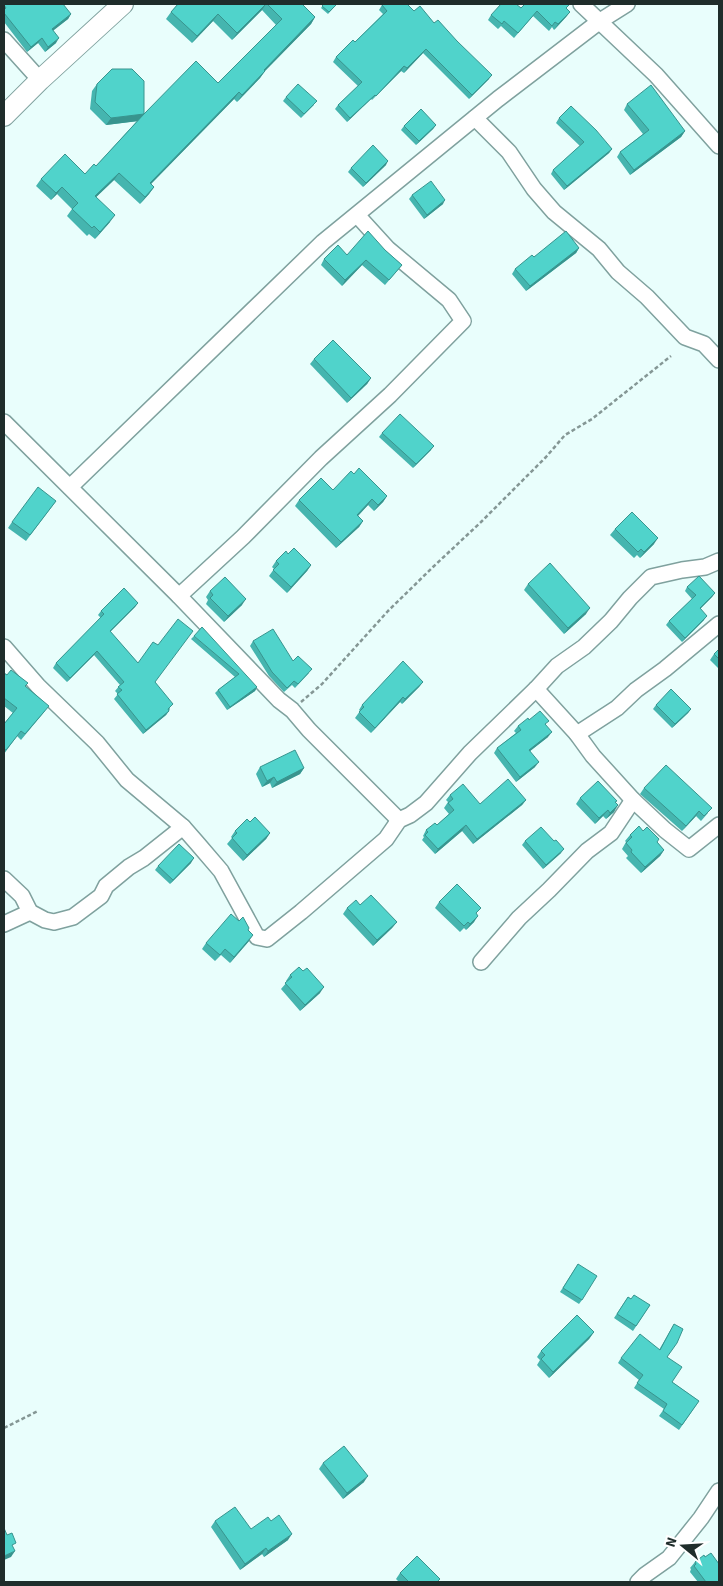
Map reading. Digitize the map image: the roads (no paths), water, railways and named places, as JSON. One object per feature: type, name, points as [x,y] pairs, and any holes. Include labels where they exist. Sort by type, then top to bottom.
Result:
[{"type":"street","points":[[4,116],[40,80],[123,4]]},
{"type":"street","points":[[582,4],[656,75],[719,146]]},
{"type":"street","points":[[70,487],[323,242],[498,99],[600,22],[627,4]]},
{"type":"street","points":[[4,40],[40,80]]},
{"type":"street","points":[[475,118],[509,152],[534,189],[554,212],[600,249],[618,272],[647,296],[685,337],[704,344],[719,360]]},
{"type":"street","points":[[180,596],[243,537],[321,458],[390,395],[463,321],[448,300],[388,249],[356,215]]},
{"type":"street","points":[[4,422],[180,596],[399,820]]},
{"type":"street","points":[[4,646],[38,686],[97,743],[127,780],[183,827],[221,871],[257,937],[267,939],[386,838],[399,820],[410,815],[426,803],[470,753],[557,666],[591,641],[651,578],[682,570],[705,568],[719,561]]},
{"type":"street","points":[[577,734],[617,708],[636,690],[665,669],[719,624]]},
{"type":"street","points":[[536,689],[577,734],[592,756],[633,800],[665,830],[689,849],[719,825]]},
{"type":"street","points":[[481,962],[519,918],[587,850],[611,833],[633,800]]},
{"type":"street","points":[[4,878],[22,896],[30,912],[45,920],[54,922],[73,917],[102,896],[106,886],[129,867],[144,858],[183,827]]},
{"type":"street","points":[[4,924],[30,912]]},
{"type":"street","points":[[638,1582],[644,1575],[669,1558],[701,1518],[719,1491]]}]
